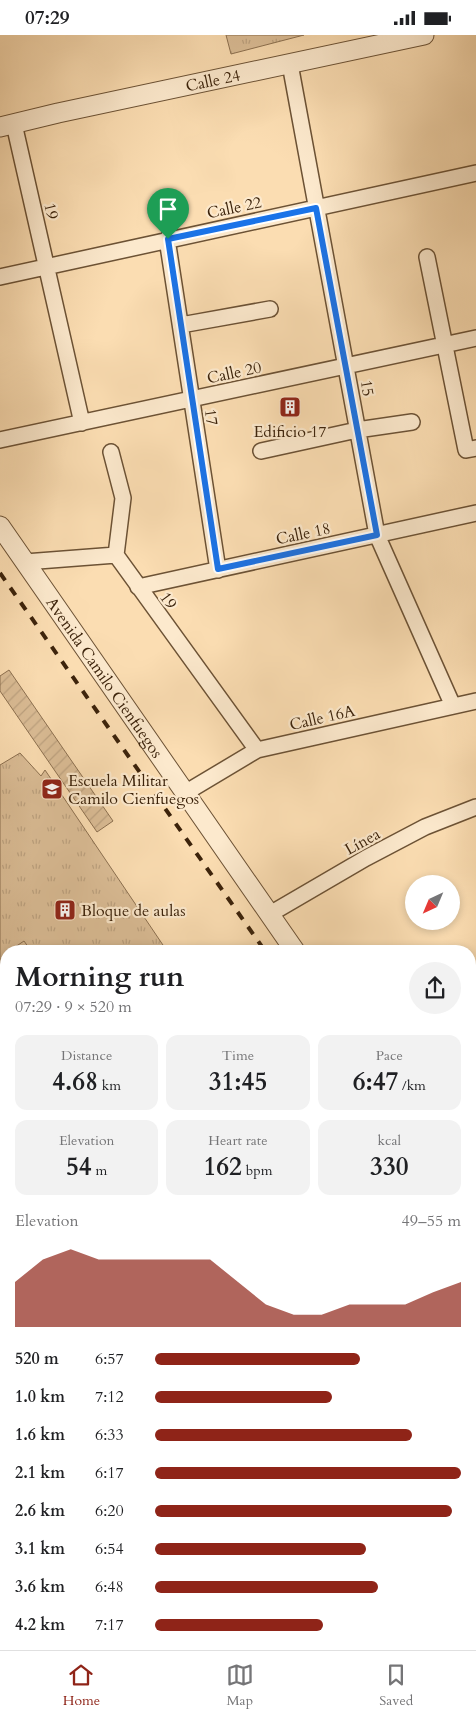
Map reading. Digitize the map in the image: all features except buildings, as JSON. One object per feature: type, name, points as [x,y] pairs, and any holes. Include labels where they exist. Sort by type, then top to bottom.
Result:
[{"type":"street","name":"Calle 24","points":[[7,125],[424,35]]},
{"type":"street","name":"15","points":[[290,64],[377,535],[453,706]]},
{"type":"street","name":"19","points":[[7,125],[46,266],[82,423]]},
{"type":"street","name":"Calle 22","points":[[0,277],[476,173]]},
{"type":"street","name":"17","points":[[168,239],[218,569]]},
{"type":"street","points":[[427,257],[466,450],[476,448]]},
{"type":"street","points":[[181,325],[270,309]]},
{"type":"street","name":"Calle 20","points":[[0,440],[476,338]]},
{"type":"street","points":[[261,451],[412,422]]},
{"type":"street","points":[[24,562],[116,555],[123,497],[111,452]]},
{"type":"street","name":"Calle 18","points":[[138,587],[476,513]]},
{"type":"street","name":"Avenida Camilo Cienfuegos","points":[[0,526],[291,945]]},
{"type":"street","name":"19","points":[[116,555],[256,750]]},
{"type":"street","name":"Calle 16A","points":[[185,793],[256,750],[476,701]]},
{"type":"street","name":"Línea","points":[[270,915],[366,858],[425,827],[476,807]]},
{"type":"green space","points":[[226,35],[304,35],[231,54]]},
{"type":"green space","points":[[9,670],[113,821],[97,832],[0,691],[0,676]]},
{"type":"green space","points":[[20,753],[41,776],[45,770],[163,945],[0,945],[0,765]]},
{"type":"green space","points":[[24,941],[27,945],[18,945]]},
{"type":"railway","points":[[0,573],[261,945]]},
{"type":"place","name":"Edificio 17","points":[[290,407]]},
{"type":"place","name":"Escuela Militar Camilo Cienfuegos","points":[[52,789]]},
{"type":"place","name":"Bloque de aulas","points":[[65,910]]},
{"type":"route","points":[[316,208],[377,535],[218,569],[168,239],[316,208]]}]
